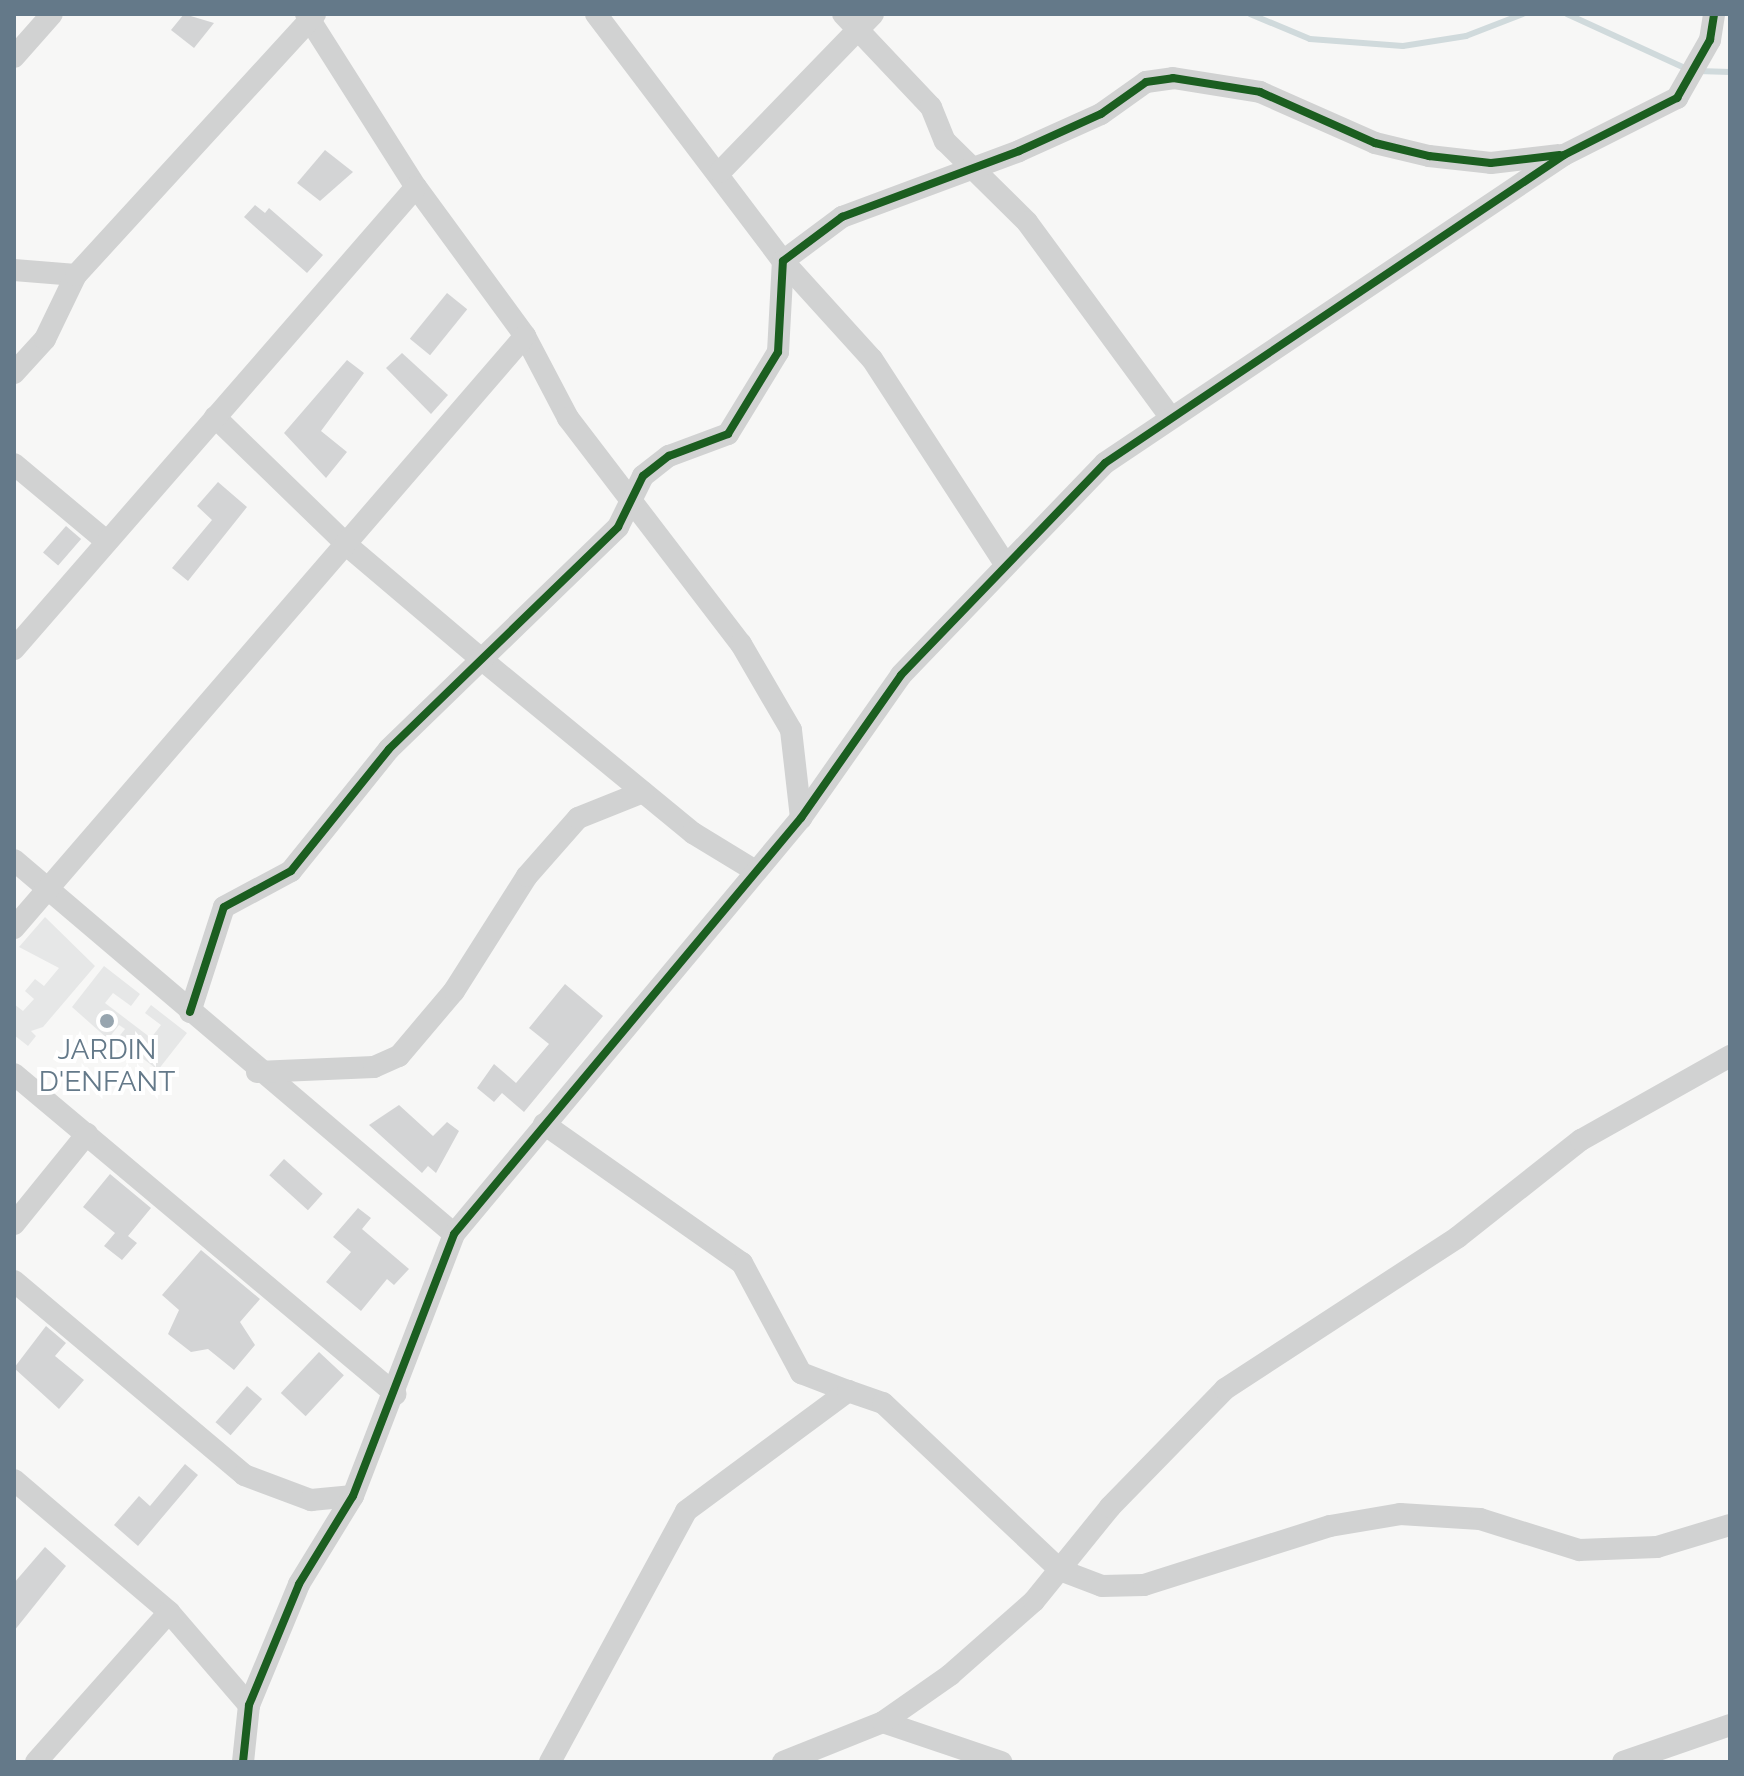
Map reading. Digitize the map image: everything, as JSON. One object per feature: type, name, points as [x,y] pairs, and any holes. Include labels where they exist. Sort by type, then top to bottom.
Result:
[{"type":"street","points":[[14,57],[52,14]]},
{"type":"street","points":[[596,14],[720,172],[783,261],[872,359],[1004,562]]},
{"type":"street","points":[[720,172],[849,22],[873,14]]},
{"type":"street","points":[[243,1762],[249,1705],[299,1584],[353,1496],[396,1394],[454,1234],[752,869],[801,818],[901,675],[1004,562],[1105,463],[1564,155],[1677,98],[1710,40],[1714,14]]},
{"type":"street","points":[[14,373],[45,339],[76,275],[310,16],[416,187],[525,336],[568,418],[741,644],[791,730],[801,818]]},
{"type":"street","points":[[849,22],[931,107],[945,141],[976,168],[1126,349],[1170,417]]},
{"type":"street","points":[[783,261],[842,217],[976,168],[1101,114],[1146,82],[1173,78],[1260,92],[1375,143],[1429,156],[1491,163],[1564,155]]},
{"type":"street","points":[[14,649],[416,187]]},
{"type":"street","points":[[190,1012],[224,907],[291,871],[389,749],[618,527],[643,476],[669,456],[728,434],[758,396],[778,352],[783,261]]},
{"type":"street","points":[[14,270],[76,275]]},
{"type":"street","points":[[14,928],[349,547],[525,336]]},
{"type":"street","points":[[215,417],[349,547],[480,658],[643,792],[752,869]]},
{"type":"street","points":[[14,464],[106,541]]},
{"type":"street","points":[[257,1072],[374,1067],[399,1056],[454,991],[527,876],[578,818],[643,792]]},
{"type":"street","points":[[14,860],[257,1072],[454,1234]]},
{"type":"street","points":[[783,1762],[883,1722],[950,1675],[1060,1570],[1225,1389],[1458,1237],[1581,1140],[1730,1056]]},
{"type":"street","points":[[14,1074],[396,1394]]},
{"type":"street","points":[[544,1124],[742,1263],[801,1373],[883,1403],[1060,1570],[1102,1586],[1144,1585],[1330,1526],[1400,1514],[1480,1519],[1579,1550],[1657,1547],[1730,1525]]},
{"type":"street","points":[[14,1224],[87,1134]]},
{"type":"street","points":[[14,1281],[244,1475],[311,1500],[353,1496]]},
{"type":"street","points":[[550,1762],[686,1511],[848,1391]]},
{"type":"street","points":[[16,1489],[169,1612],[249,1705]]},
{"type":"street","points":[[36,1762],[169,1612]]},
{"type":"street","points":[[883,1722],[1001,1762]]},
{"type":"street","points":[[1623,1762],[1730,1725]]},
{"type":"shaded area","points":[[45,917],[95,966],[43,1027],[31,1031],[36,1036],[28,1046],[14,1035],[14,1004],[23,1011],[34,999],[25,991],[35,979],[44,986],[59,968],[19,947]]},
{"type":"shaded area","name":"JARDIN D'ENFANT","points":[[104,966],[140,994],[131,1006],[113,993],[105,1003],[151,1038],[161,1025],[145,1013],[151,1005],[187,1033],[158,1070],[117,1039],[125,1029],[119,1025],[108,1039],[72,1007]]},
{"type":"building","points":[[184,14],[214,23],[194,48],[171,30]]},
{"type":"building","points":[[325,150],[353,172],[320,201],[297,183]]},
{"type":"building","points":[[255,205],[265,213],[269,208],[323,255],[307,273],[244,217]]},
{"type":"building","points":[[447,293],[467,309],[430,355],[410,339]]},
{"type":"building","points":[[402,353],[448,395],[431,414],[386,368]]},
{"type":"building","points":[[347,360],[364,373],[321,431],[347,452],[326,478],[284,433]]},
{"type":"building","points":[[218,482],[247,507],[188,581],[172,568],[212,520],[197,506]]},
{"type":"building","points":[[66,526],[81,539],[58,566],[43,552]]},
{"type":"building","points":[[565,984],[603,1016],[524,1112],[502,1093],[494,1102],[477,1088],[494,1064],[516,1083],[549,1044],[529,1028]]},
{"type":"building","points":[[399,1105],[433,1136],[447,1122],[459,1131],[436,1173],[428,1166],[422,1173],[369,1125]]},
{"type":"building","points":[[284,1159],[323,1194],[308,1210],[269,1175]]},
{"type":"building","points":[[110,1174],[151,1208],[128,1236],[137,1243],[122,1260],[104,1246],[115,1233],[83,1207]]},
{"type":"building","points":[[358,1208],[371,1218],[362,1229],[409,1269],[394,1285],[387,1279],[361,1311],[326,1282],[351,1252],[333,1237]]},
{"type":"building","points":[[201,1250],[260,1299],[240,1322],[255,1345],[234,1370],[208,1349],[191,1352],[168,1334],[179,1310],[162,1295]]},
{"type":"building","points":[[46,1326],[66,1343],[55,1356],[84,1380],[59,1409],[14,1368]]},
{"type":"building","points":[[319,1352],[344,1375],[306,1416],[281,1393]]},
{"type":"building","points":[[247,1386],[262,1399],[231,1435],[216,1422]]},
{"type":"building","points":[[185,1464],[198,1475],[138,1546],[114,1525],[139,1496],[150,1506]]},
{"type":"building","points":[[45,1547],[66,1566],[14,1631],[14,1583]]},
{"type":"waterway","points":[[1250,14],[1310,39],[1403,46],[1466,36],[1523,14]]},
{"type":"waterway","points":[[1567,14],[1687,69]]},
{"type":"waterway","points":[[1698,71],[1730,72]]},
{"type":"cycle path","points":[[243,1762],[249,1705],[299,1584],[353,1496],[454,1234],[801,818],[901,675],[1105,463],[1564,155],[1677,98],[1710,40],[1714,14]]},
{"type":"cycle path","points":[[190,1012],[224,907],[291,871],[389,749],[618,527],[643,476],[669,456],[728,434],[778,352],[783,261],[842,217],[1019,151],[1101,114],[1146,82],[1173,78],[1260,92],[1375,143],[1429,156],[1491,163],[1560,155]]},
{"type":"place","name":"JARDIN D'ENFANT","points":[[107,1021]]}]
